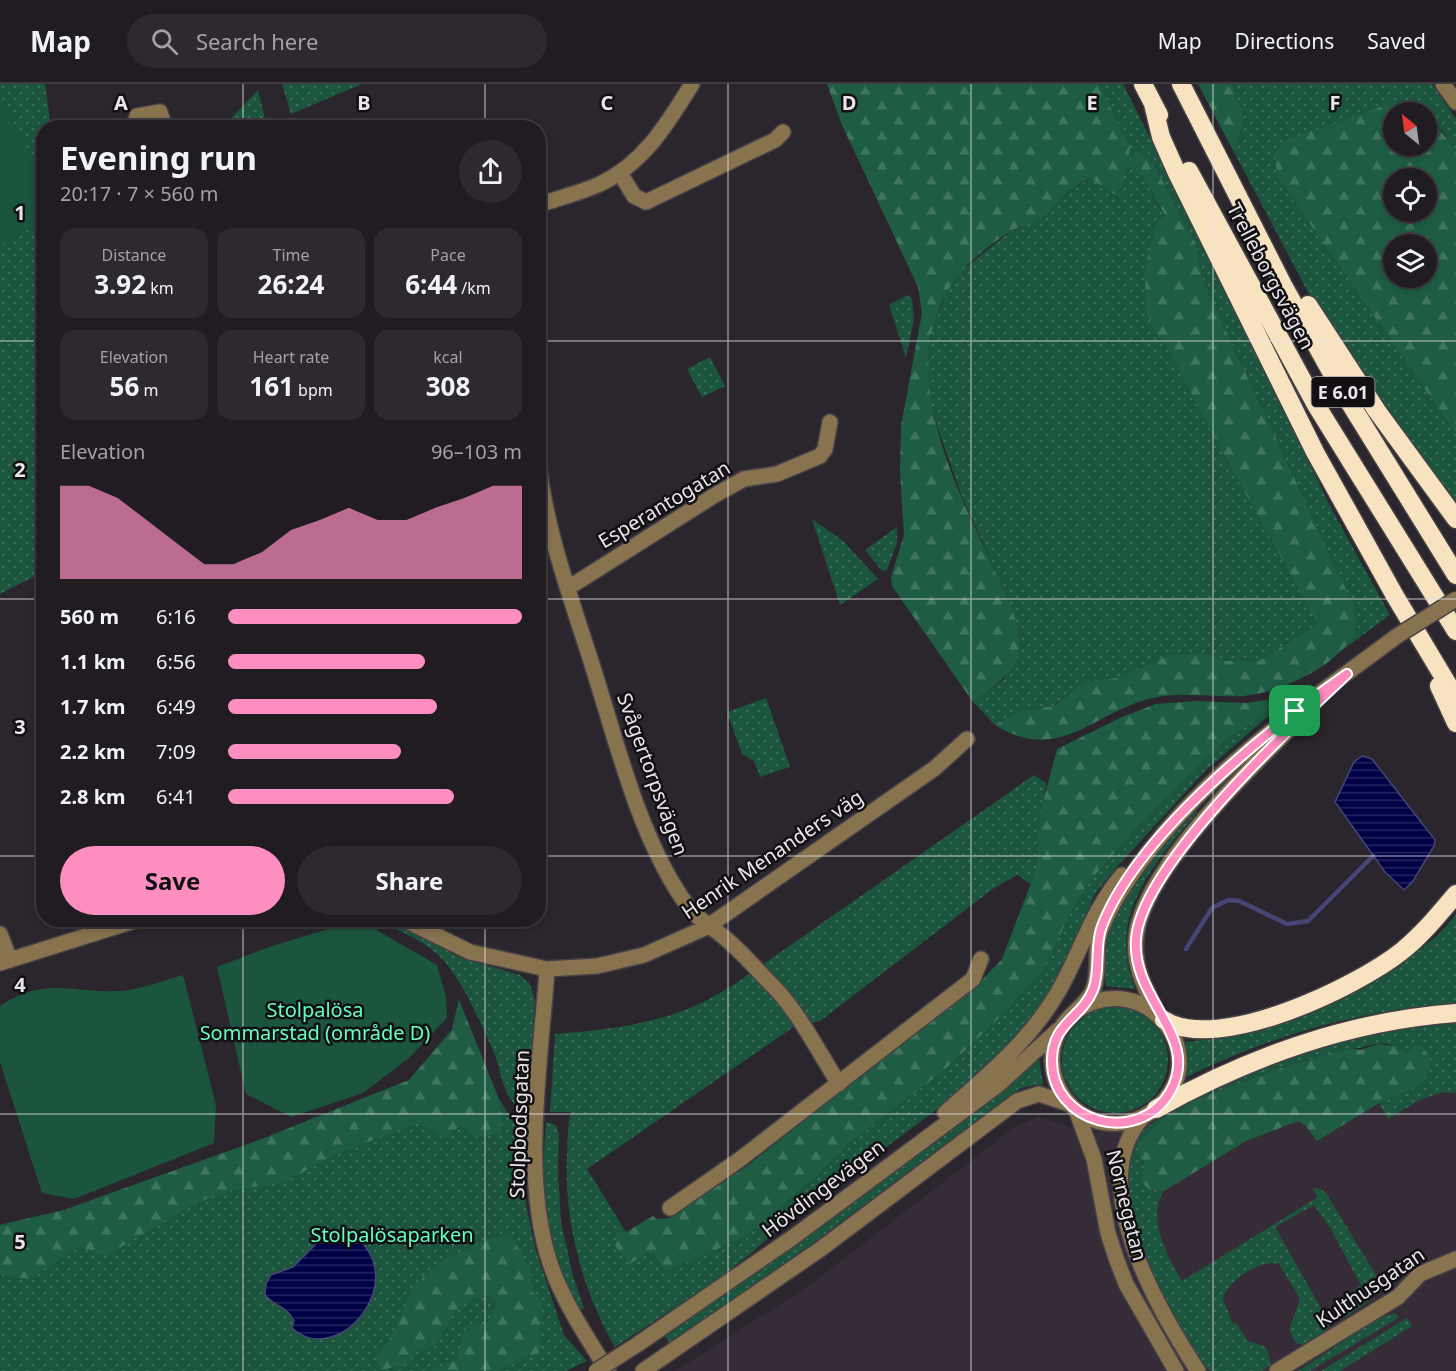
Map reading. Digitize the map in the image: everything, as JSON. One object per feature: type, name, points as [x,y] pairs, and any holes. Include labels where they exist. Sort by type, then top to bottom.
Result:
[{"type":"highway","name":"Trelleborgsvägen","points":[[1143,84],[1316,405],[1456,632]]},
{"type":"highway","name":"Trelleborgsvägen","points":[[1181,84],[1241,204],[1335,380],[1456,575]]},
{"type":"highway","points":[[1153,104],[1161,136],[1177,173],[1315,452],[1395,596],[1456,698]]},
{"type":"highway","points":[[1241,204],[1271,241],[1334,348],[1456,519]]},
{"type":"highway","points":[[1395,596],[1456,723]]},
{"type":"highway","points":[[1161,1017],[1187,1030],[1209,1031],[1268,1017],[1332,993],[1401,952],[1423,933],[1456,894]]},
{"type":"highway","points":[[1150,1113],[1236,1067],[1297,1044],[1416,1016],[1456,1013]]},
{"type":"street","points":[[546,202],[599,184],[620,172],[657,139],[692,84]]},
{"type":"street","points":[[1443,84],[1456,102]]},
{"type":"street","points":[[136,120],[137,116],[160,112],[162,120]]},
{"type":"street","points":[[620,172],[634,196],[646,202],[775,140],[783,132]]},
{"type":"street","name":"Esperantogatan","points":[[567,588],[744,479],[777,474],[820,456],[825,449],[830,422]]},
{"type":"street","name":"Svågertorpsvägen","points":[[546,516],[619,751],[655,848],[682,897],[707,927],[724,937],[788,1005],[839,1084]]},
{"type":"street","points":[[891,1164],[988,1076],[1027,1034],[1058,991],[1102,900],[1127,869],[1261,740],[1397,636],[1456,599]]},
{"type":"street","points":[[644,1371],[822,1248],[1017,1101],[1039,1094],[1073,1107],[1086,1117],[1108,1123],[1132,1121],[1150,1113],[1170,1092],[1178,1071],[1175,1039],[1141,980],[1136,951],[1138,922],[1152,891],[1184,846],[1221,802],[1347,674]]},
{"type":"street","name":"Henrik Menanders väg","points":[[419,927],[470,952],[547,969],[597,966],[644,955],[707,927],[935,768],[967,739]]},
{"type":"street","points":[[1073,1107],[1056,1083],[1052,1058],[1058,1034],[1094,988],[1102,927],[1131,877],[1158,839]]},
{"type":"street","points":[[0,934],[5,962],[115,927]]},
{"type":"street","points":[[670,1208],[739,1160],[973,979],[981,959]]},
{"type":"street","name":"Stolpbodsgatan","points":[[547,969],[535,1153],[539,1226],[557,1283],[608,1371]]},
{"type":"street","points":[[1076,1011],[1094,1001],[1123,998],[1142,1003],[1161,1017]]},
{"type":"street","name":"Hövdingevägen","points":[[596,1371],[737,1278],[998,1085],[1064,1024]]},
{"type":"street","name":"Nornegatan","points":[[1073,1107],[1094,1159],[1108,1233],[1126,1284],[1176,1371]]},
{"type":"street","name":"Nornegatan","points":[[1150,1113],[1128,1140],[1124,1156],[1123,1194],[1130,1239],[1154,1295],[1198,1371]]},
{"type":"street","name":"Kulthusgatan","points":[[1277,1371],[1398,1297],[1420,1274],[1456,1259]]},
{"type":"shaded area","points":[[1362,756],[1372,759],[1435,840],[1434,846],[1413,881],[1404,890],[1385,872],[1335,802],[1354,762]]},
{"type":"shaded area","points":[[1456,1033],[1456,1371],[675,1371],[806,1288],[1016,1126],[1039,1117],[1087,1132],[1110,1133],[1155,1116],[1185,1101]]},
{"type":"shaded area","points":[[350,1233],[368,1251],[375,1272],[373,1293],[363,1313],[348,1328],[330,1337],[311,1338],[292,1328],[294,1321],[291,1315],[265,1295],[266,1284],[271,1275],[293,1267],[318,1242]]},
{"type":"green space","points":[[0,84],[45,84],[50,120],[36,120],[36,576],[0,594]]},
{"type":"green space","points":[[282,84],[362,84],[291,114]]},
{"type":"green space","points":[[827,84],[1099,84],[1130,146],[1128,162],[1137,151],[1154,165],[1196,244],[1203,281],[1355,609],[1355,632],[1336,656],[1307,676],[1274,690],[1244,696],[1175,695],[1152,698],[1058,738],[1039,740],[1018,736],[995,725],[1019,711],[1054,706],[1085,681],[1116,678],[1170,655],[1204,652],[1226,661],[1259,661],[1318,624],[1167,347],[1156,334],[1146,310],[1145,269],[1156,225],[1165,216],[1144,178],[1127,165],[1119,198],[1090,178],[1075,187],[1060,198],[1042,218],[1007,233],[970,262],[960,273],[939,309],[930,346],[929,385],[936,425],[948,464],[964,503],[1010,604],[1019,636],[1019,647],[1014,664],[998,682],[973,702],[892,586],[891,577],[904,535],[900,471],[901,426],[922,313],[918,287],[842,125]]},
{"type":"green space","points":[[1099,84],[1123,84],[1220,277],[1329,504],[1390,615],[1341,651],[1356,630],[1337,570],[1203,281],[1196,244],[1154,165],[1127,164],[1144,178],[1165,217],[1156,334],[1167,347],[1318,624],[1259,661],[1226,661],[1204,652],[1170,655],[1116,678],[1085,681],[1053,706],[1019,711],[995,725],[973,702],[1004,679],[1019,633],[1006,594],[962,497],[937,426],[928,391],[927,363],[934,322],[947,292],[961,271],[1010,232],[1042,218],[1061,196],[1091,178],[1118,198],[1130,146]]},
{"type":"green space","points":[[1198,84],[1232,84],[1244,118],[1235,154]]},
{"type":"green space","points":[[1232,84],[1432,84],[1456,119],[1456,150],[1437,124],[1437,102],[1383,102],[1383,110],[1278,178],[1456,434],[1456,505],[1320,315],[1235,154],[1244,118]]},
{"type":"green space","points":[[258,90],[265,120],[230,120]]},
{"type":"green space","points":[[0,95],[36,165],[36,226],[0,245]]},
{"type":"green space","points":[[1383,106],[1383,156],[1437,156],[1437,126],[1456,150],[1456,434],[1278,178],[1274,153],[1286,140]]},
{"type":"green space","points":[[907,295],[912,299],[914,320],[906,358],[889,305]]},
{"type":"green space","points":[[710,357],[725,386],[702,397],[687,369]]},
{"type":"green space","points":[[812,519],[843,541],[878,579],[840,605]]},
{"type":"green space","points":[[897,527],[897,543],[887,570],[882,571],[865,550]]},
{"type":"green space","points":[[1295,690],[1298,695],[1286,701],[1206,770],[1096,892],[1060,972],[1043,1002],[1020,1032],[976,1078],[791,1218],[749,1255],[712,1283],[615,1347],[603,1325],[584,1278],[572,1229],[567,1178],[571,1112],[550,1112],[555,1034],[645,1022],[680,1012],[709,999],[742,979],[1034,775],[1046,783],[1036,870],[1031,884],[1017,875],[994,888],[820,1021],[792,1028],[587,1169],[626,1232],[651,1250],[665,1272],[745,1237],[820,1173],[848,1144],[942,1072],[994,1023],[1069,916],[1089,882],[1130,835],[1224,741],[1269,710],[1266,700]]},
{"type":"green space","points":[[766,698],[790,767],[760,777],[754,761],[742,754],[727,712]]},
{"type":"green space","points":[[1266,700],[1270,710],[1224,741],[1130,835],[1089,882],[1069,916],[1044,969],[994,1023],[942,1072],[848,1144],[820,1173],[745,1237],[665,1272],[651,1250],[630,1264],[615,1246],[616,1233],[626,1232],[653,1216],[657,1219],[670,1218],[747,1166],[983,979],[1002,959],[1036,870],[1041,810],[1057,749],[1122,717],[1156,704],[1197,701],[1246,703]]},
{"type":"green space","points":[[1194,810],[1197,812],[1150,872],[1130,915],[1126,938],[1128,962],[1135,989],[1106,986],[1106,941],[1117,910],[1135,879]]},
{"type":"green space","points":[[1456,914],[1456,1003],[1385,1012],[1317,1027],[1250,1049],[1185,1078],[1187,1065],[1185,1042],[1270,1026],[1349,995],[1422,948],[1437,936]]},
{"type":"green space","name":"Stolpalösa Sommarstad (område D)","points":[[335,927],[371,927],[437,965],[446,997],[447,1018],[409,1058],[363,1093],[291,1117],[246,1094],[217,967],[269,947]]},
{"type":"green space","points":[[391,927],[401,927],[461,958],[520,975],[530,984],[535,1001],[528,1111],[519,1108],[508,1095],[493,1050],[454,974],[437,954]]},
{"type":"green space","points":[[183,975],[216,1105],[214,1143],[74,1199],[42,1193],[0,1062],[0,1006],[18,996],[49,988],[95,991],[129,990]]},
{"type":"green space","name":"Stolpalösaparken","points":[[459,1000],[498,1097],[522,1136],[526,1205],[536,1251],[564,1335],[587,1361],[566,1371],[0,1371],[0,1225],[64,1210],[262,1139],[409,1080],[452,1030]]},
{"type":"green space","points":[[459,1000],[498,1097],[502,1133],[475,1137],[461,1125],[444,1139],[420,1122],[337,1154],[283,1183],[233,1190],[193,1204],[106,1256],[78,1247],[29,1279],[0,1274],[0,1225],[64,1210],[262,1139],[409,1080],[452,1030]]},
{"type":"green space","points":[[1115,1007],[1135,1011],[1152,1023],[1164,1040],[1168,1060],[1164,1080],[1152,1097],[1135,1109],[1115,1113],[1095,1109],[1078,1097],[1066,1080],[1062,1060],[1066,1040],[1078,1023],[1095,1011]]},
{"type":"green space","points":[[1456,1022],[1456,1093],[1447,1092],[1429,1096],[1388,1119],[1379,1103],[1420,1086],[1410,1063],[1401,1050],[1387,1044],[1377,1044],[1350,1048],[1278,1069],[1192,1101],[1179,1112],[1167,1115],[1138,1143],[1150,1190],[1164,1191],[1157,1212],[1158,1224],[1165,1249],[1182,1281],[1318,1197],[1312,1188],[1326,1193],[1376,1275],[1369,1301],[1346,1317],[1337,1302],[1361,1285],[1329,1226],[1314,1205],[1275,1227],[1330,1324],[1327,1330],[1302,1345],[1296,1343],[1289,1330],[1300,1299],[1279,1264],[1271,1263],[1254,1268],[1231,1285],[1223,1299],[1233,1324],[1236,1323],[1248,1341],[1266,1347],[1271,1364],[1262,1371],[1210,1371],[1195,1352],[1160,1288],[1141,1244],[1130,1198],[1129,1167],[1132,1152],[1141,1133],[1154,1122],[1205,1091],[1273,1061],[1345,1039]]},
{"type":"green space","points":[[1378,1044],[1395,1046],[1407,1054],[1416,1046],[1422,1047],[1431,1059],[1428,1074],[1420,1086],[1379,1103],[1317,1141],[1305,1125],[1298,1121],[1246,1141],[1164,1191],[1150,1190],[1142,1183],[1144,1162],[1140,1157],[1138,1143],[1167,1115],[1179,1112],[1192,1101],[1278,1069],[1350,1048],[1360,1050]]},
{"type":"green space","points":[[1039,1059],[1043,1084],[1021,1088],[1013,1093],[816,1241],[670,1343],[665,1336],[815,1231]]},
{"type":"green space","points":[[546,1122],[556,1125],[559,1134],[558,1171],[561,1222],[573,1276],[584,1308],[580,1311],[560,1264],[548,1219],[544,1173]]},
{"type":"green space","points":[[511,1235],[531,1271],[532,1291],[542,1303],[540,1352],[498,1371],[431,1371],[457,1359],[466,1325],[486,1325],[497,1303],[489,1295],[472,1300],[455,1311],[436,1345],[417,1352],[408,1364],[381,1370],[376,1358],[393,1334],[414,1285],[444,1260],[489,1239]]},
{"type":"green space","points":[[1393,1313],[1399,1316],[1395,1320],[1310,1371],[1298,1371],[1376,1320]]},
{"type":"green space","points":[[1407,1318],[1412,1326],[1340,1371],[1321,1371]]},
{"type":"waterway","points":[[1186,949],[1212,908],[1228,900],[1239,901],[1287,924],[1308,921],[1373,856]]},
{"type":"route","points":[[1347,674],[1298,722],[1195,832],[1161,877],[1144,905],[1138,922],[1136,938],[1137,965],[1141,980],[1159,1014],[1170,1029],[1178,1050],[1178,1071],[1170,1092],[1156,1108],[1132,1121],[1120,1124],[1108,1123],[1086,1117],[1069,1104],[1062,1094],[1056,1083],[1052,1058],[1058,1034],[1064,1024],[1094,988],[1099,940],[1107,915],[1158,839],[1228,770],[1295,711],[1347,674]]}]
